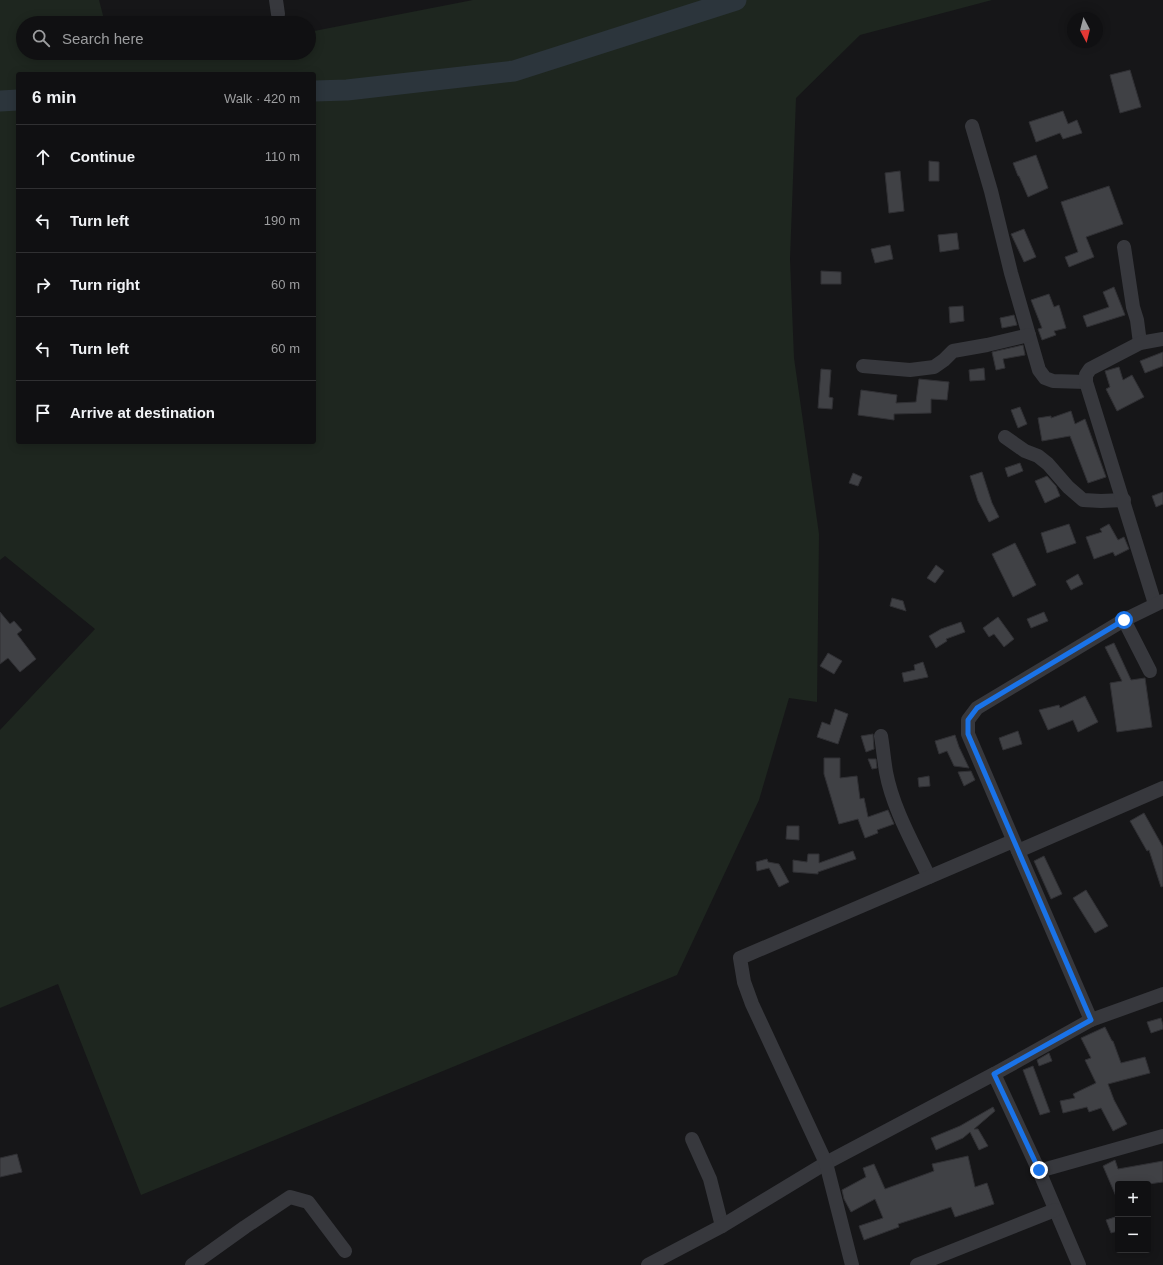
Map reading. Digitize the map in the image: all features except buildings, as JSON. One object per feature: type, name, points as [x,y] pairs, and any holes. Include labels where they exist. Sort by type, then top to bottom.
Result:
[{"type":"street","points":[[972,126],[991,191],[1011,273],[1039,370],[1045,378],[1053,381],[1086,382]]},
{"type":"street","points":[[1124,247],[1140,343]]},
{"type":"street","points":[[863,366],[910,370],[934,367],[953,351],[1029,335]]},
{"type":"street","points":[[1091,1020],[968,734],[968,720],[977,708],[1124,620],[1159,603],[1086,382],[1086,375],[1090,368],[1140,343],[1163,339]]},
{"type":"street","points":[[1005,437],[1025,451],[1038,456],[1048,464],[1068,487],[1083,500],[1124,500]]},
{"type":"street","points":[[1124,620],[1150,671]]},
{"type":"street","points":[[881,736],[886,773],[894,800],[902,822],[929,877]]},
{"type":"street","points":[[852,1265],[826,1162],[752,1004],[744,982],[740,958],[929,877],[1016,846],[1163,788]]},
{"type":"street","points":[[648,1265],[722,1226],[826,1162],[994,1074],[1091,1020],[1163,994]]},
{"type":"street","points":[[994,1074],[1039,1170],[1079,1265]]},
{"type":"street","points":[[1039,1170],[1163,1136]]},
{"type":"street","points":[[692,1139],[710,1179],[722,1226]]},
{"type":"street","points":[[192,1265],[290,1197],[308,1202],[345,1251]]},
{"type":"street","points":[[917,1265],[1055,1210]]},
{"type":"shaded area","points":[[0,0],[99,0],[103,16],[16,16],[16,60],[316,60],[316,31],[473,0],[992,0],[860,35],[796,98],[790,259],[794,358],[819,534],[817,702],[789,698],[759,800],[677,975],[141,1195],[58,984],[0,1008],[0,730],[95,629],[5,556],[0,560]]},
{"type":"waterway","points":[[316,91],[347,90],[514,71],[736,0]]},
{"type":"waterway","points":[[0,101],[16,100]]},
{"type":"route","points":[[1039,1170],[994,1074],[1091,1020],[968,734],[968,720],[977,708],[1124,620]]}]
